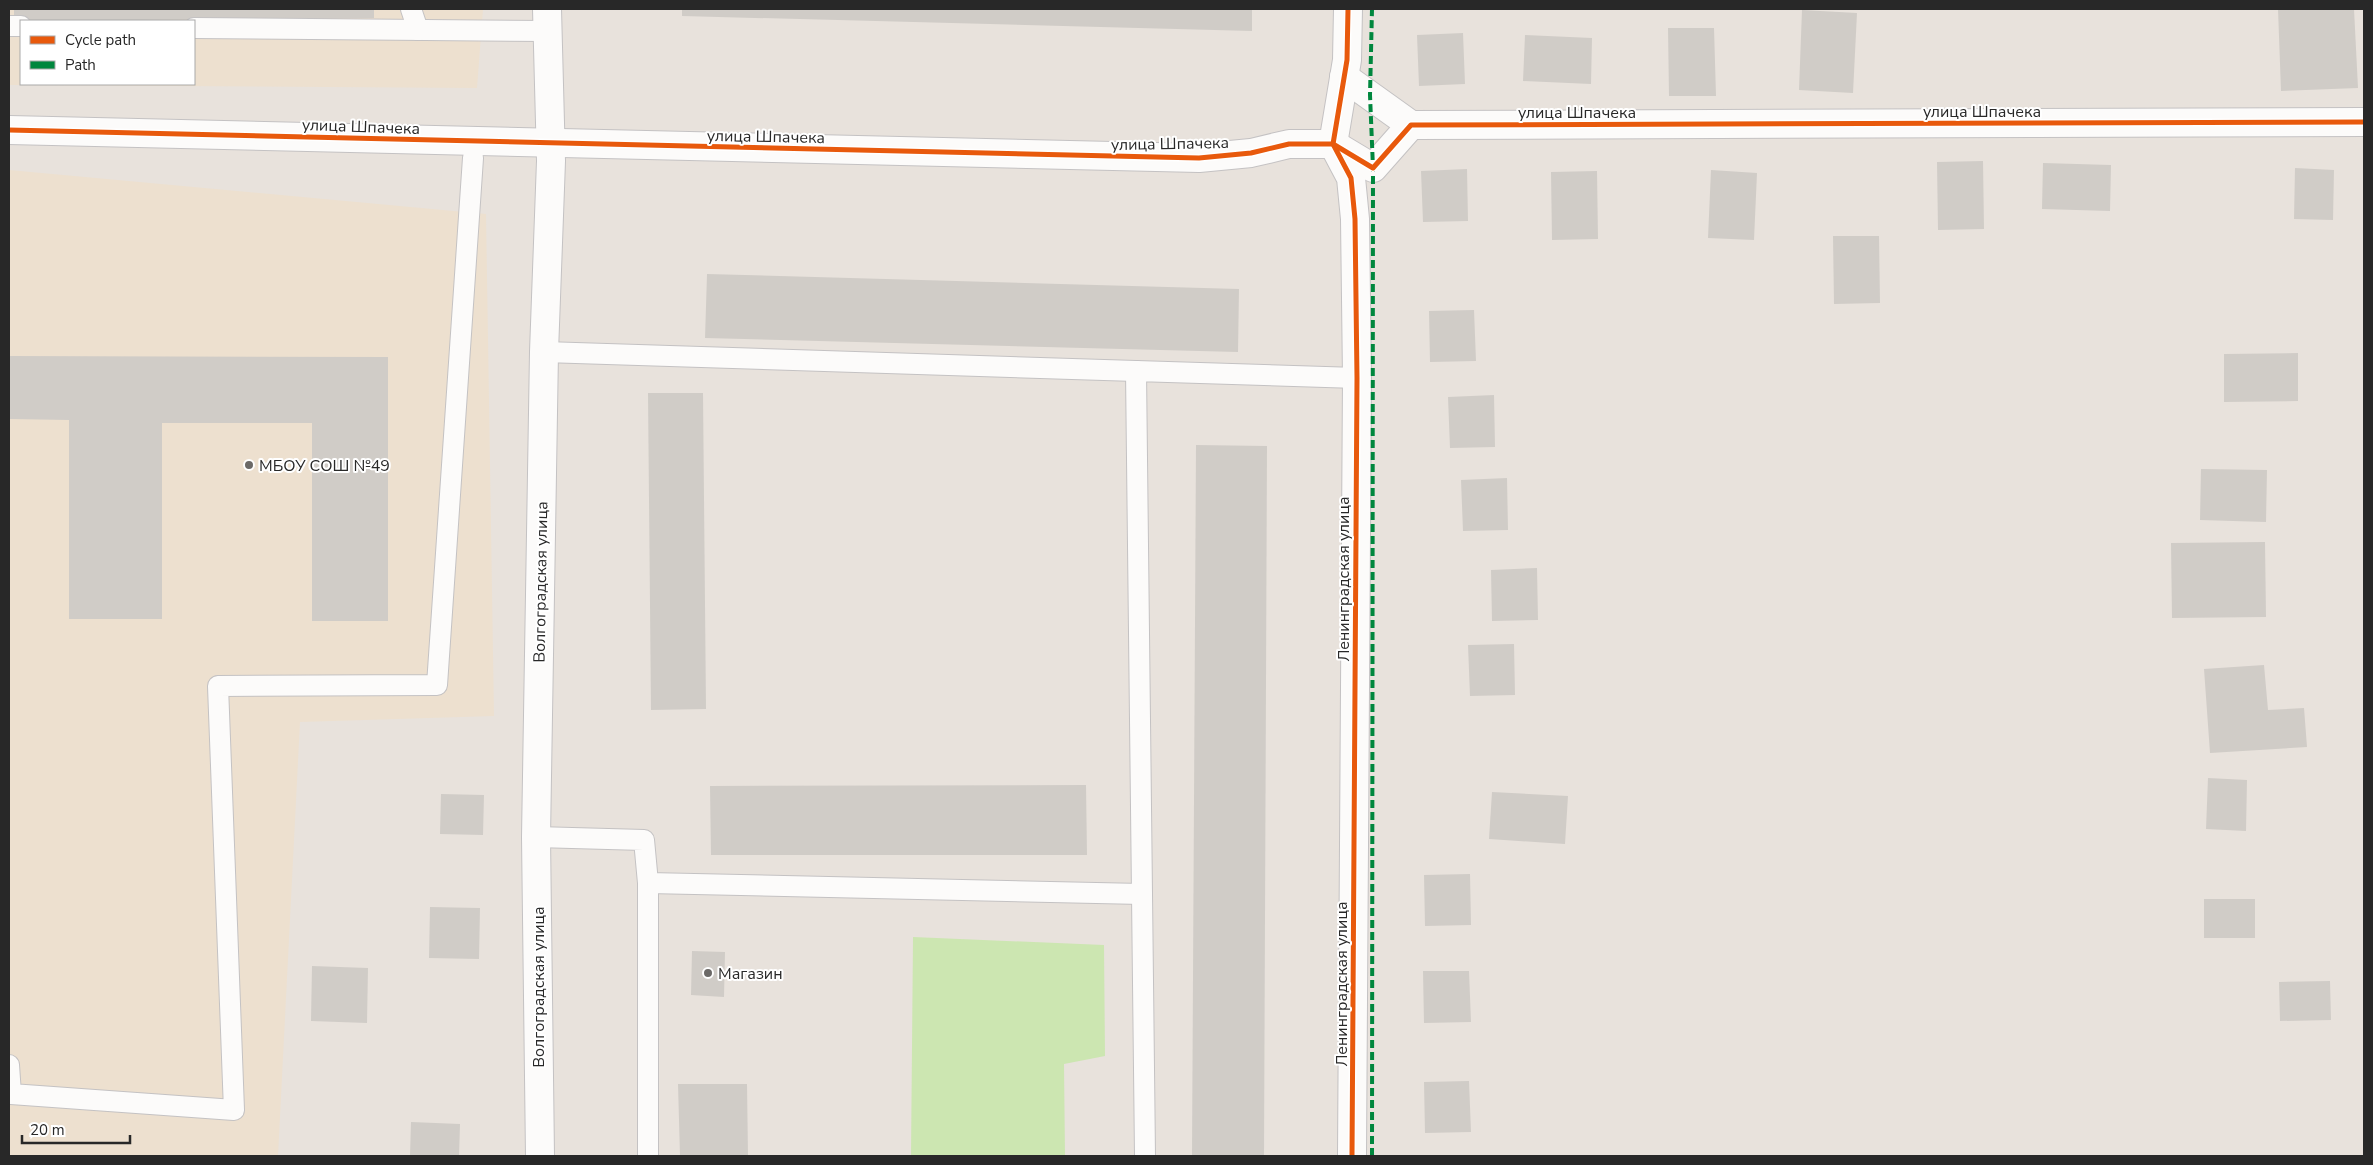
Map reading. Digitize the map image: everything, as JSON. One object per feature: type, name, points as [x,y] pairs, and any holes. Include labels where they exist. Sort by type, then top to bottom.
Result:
[{"type":"street","points":[[1344,77],[1411,124],[1373,168],[1333,144],[1344,77],[1347,60],[1348,9]]},
{"type":"street","name":"Волгоградская улица","points":[[540,1156],[536,837],[544,352],[551,144],[548,20]]},
{"type":"street","name":"улица Шпачека","points":[[1411,124],[2364,122]]},
{"type":"street","name":"улица Шпачека","points":[[9,130],[1199,158],[1251,153],[1289,144],[1333,144]]},
{"type":"street","name":"Ленинградская улица","points":[[1333,144],[1351,178],[1355,218],[1357,378],[1352,1156]]},
{"type":"lane","points":[[411,9],[418,30]]},
{"type":"lane","points":[[195,28],[418,30],[548,20]]},
{"type":"lane","points":[[9,1065],[11,1094],[234,1110],[218,686],[437,685],[473,158]]},
{"type":"lane","points":[[544,352],[1357,378]]},
{"type":"lane","points":[[1136,371],[1145,1156]]},
{"type":"lane","points":[[536,837],[644,840],[648,883],[648,1156]]},
{"type":"lane","points":[[648,883],[1142,894]]},
{"type":"shaded area","points":[[9,9],[483,9],[477,88],[9,85]]},
{"type":"shaded area","name":"МБОУ СОШ №49","points":[[9,170],[486,214],[494,716],[300,722],[278,1156],[9,1156]]},
{"type":"green space","points":[[913,937],[1104,945],[1105,1056],[1064,1064],[1065,1156],[911,1156]]},
{"type":"building","points":[[14,9],[374,9],[374,18],[20,20],[14,24]]},
{"type":"building","points":[[682,9],[1252,9],[1252,31],[682,16]]},
{"type":"building","points":[[2278,9],[2354,9],[2358,88],[2281,91]]},
{"type":"building","points":[[1802,10],[1857,13],[1853,93],[1799,90]]},
{"type":"building","points":[[1668,28],[1714,28],[1716,96],[1669,96]]},
{"type":"building","points":[[1463,33],[1465,84],[1419,86],[1417,35]]},
{"type":"building","points":[[1525,35],[1592,38],[1591,84],[1523,81]]},
{"type":"building","points":[[1983,161],[1984,229],[1938,230],[1937,162]]},
{"type":"building","points":[[2043,163],[2111,165],[2110,211],[2042,209]]},
{"type":"building","points":[[2295,168],[2334,170],[2333,220],[2294,219]]},
{"type":"building","points":[[1467,169],[1468,221],[1423,222],[1421,171]]},
{"type":"building","points":[[1711,170],[1757,173],[1754,240],[1708,238]]},
{"type":"building","points":[[1597,171],[1598,239],[1552,240],[1551,172]]},
{"type":"building","points":[[1833,236],[1879,236],[1880,303],[1834,304]]},
{"type":"building","points":[[707,274],[1239,289],[1238,352],[705,338]]},
{"type":"building","points":[[1474,310],[1476,361],[1430,362],[1429,311]]},
{"type":"building","points":[[2298,353],[2298,401],[2224,402],[2224,354]]},
{"type":"building","points":[[9,356],[388,357],[388,621],[312,621],[312,423],[162,423],[162,619],[69,619],[69,420],[9,419]]},
{"type":"building","points":[[648,393],[703,393],[706,709],[651,710]]},
{"type":"building","points":[[1494,395],[1495,447],[1450,448],[1448,397]]},
{"type":"building","points":[[1196,445],[1267,446],[1264,1156],[1192,1156]]},
{"type":"building","points":[[2201,469],[2267,470],[2266,522],[2200,520]]},
{"type":"building","points":[[1507,478],[1508,530],[1463,531],[1461,480]]},
{"type":"building","points":[[2265,542],[2266,617],[2172,618],[2171,543]]},
{"type":"building","points":[[1537,568],[1538,620],[1492,621],[1491,570]]},
{"type":"building","points":[[1514,644],[1515,695],[1470,696],[1468,645]]},
{"type":"building","points":[[2264,665],[2268,710],[2304,708],[2307,747],[2210,753],[2204,669]]},
{"type":"building","points":[[2208,778],[2247,780],[2246,831],[2206,829]]},
{"type":"building","points":[[1086,785],[1087,855],[711,855],[710,786]]},
{"type":"building","points":[[1492,792],[1568,796],[1565,844],[1489,839]]},
{"type":"building","points":[[441,794],[484,795],[483,835],[440,834]]},
{"type":"building","points":[[1470,874],[1471,925],[1425,926],[1424,875]]},
{"type":"building","points":[[2204,899],[2255,899],[2255,938],[2204,938]]},
{"type":"building","points":[[430,907],[480,908],[479,959],[429,958]]},
{"type":"building","name":"Магазин","points":[[692,951],[725,952],[724,997],[691,995]]},
{"type":"building","points":[[312,966],[368,968],[367,1023],[311,1021]]},
{"type":"building","points":[[1423,971],[1469,971],[1471,1022],[1424,1023]]},
{"type":"building","points":[[2330,981],[2331,1020],[2280,1021],[2279,982]]},
{"type":"building","points":[[1469,1081],[1471,1132],[1425,1133],[1424,1082]]},
{"type":"building","points":[[678,1084],[747,1084],[748,1156],[680,1156]]},
{"type":"building","points":[[411,1122],[460,1124],[459,1156],[410,1156]]},
{"type":"marked path","points":[[1372,9],[1370,95],[1373,168],[1372,1156]]},
{"type":"cycle path","points":[[1348,9],[1347,60],[1333,144],[1351,178],[1355,219],[1357,378],[1352,1156]]},
{"type":"cycle path","points":[[9,130],[1199,158],[1251,153],[1289,144],[1333,144],[1373,168],[1411,125],[2364,122]]},
{"type":"place","name":"МБОУ СОШ №49","points":[[249,465]]},
{"type":"place","name":"Магазин","points":[[708,973]]}]
